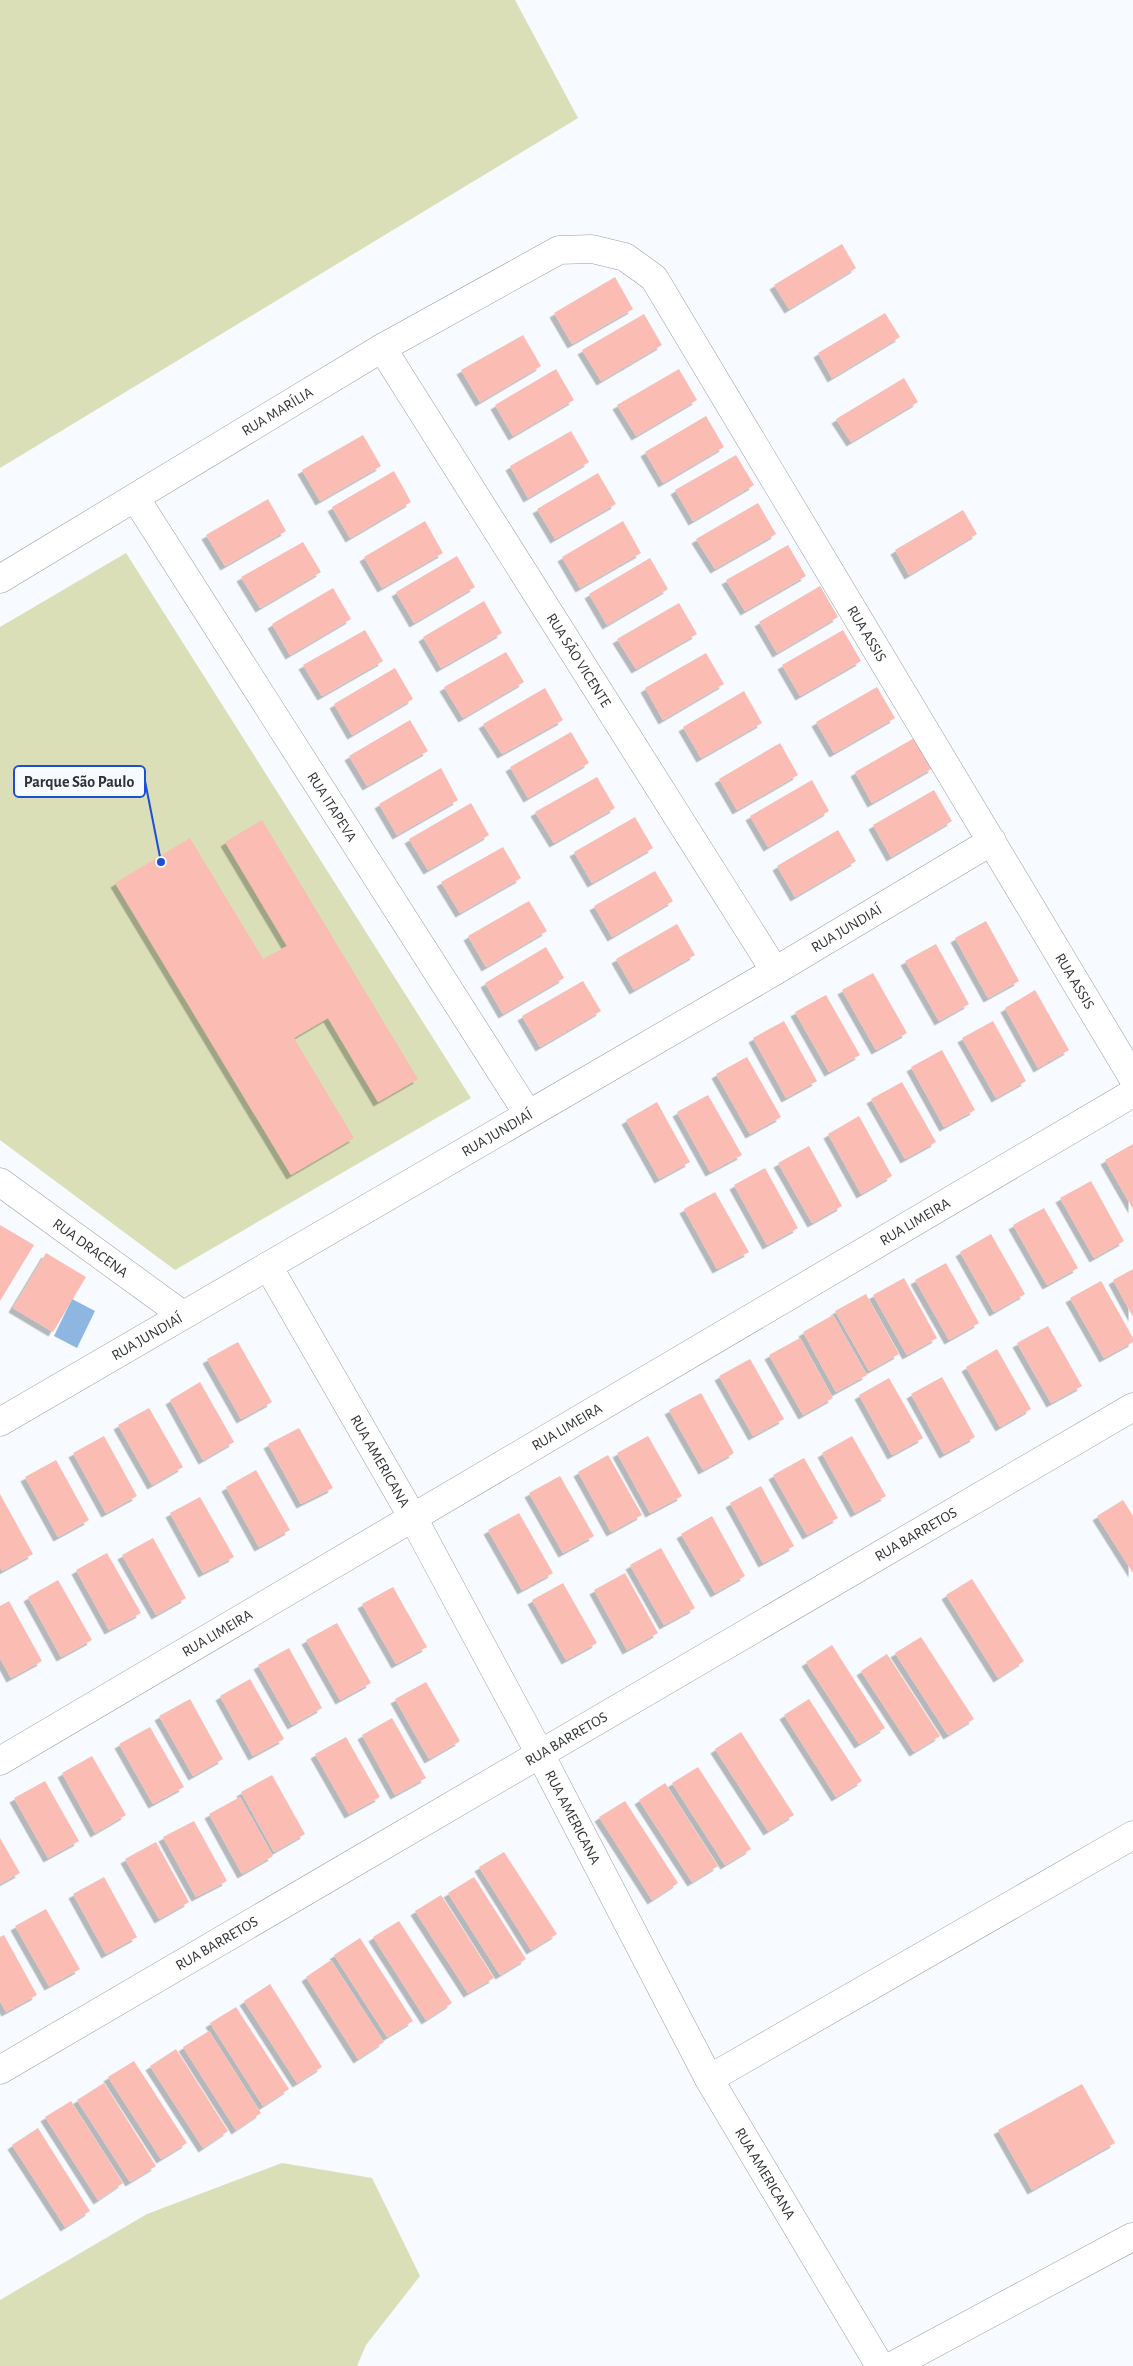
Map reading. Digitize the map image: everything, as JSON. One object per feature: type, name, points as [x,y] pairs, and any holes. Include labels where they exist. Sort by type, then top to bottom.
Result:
[{"type":"street","name":"RUA ASSIS","points":[[559,250],[592,249],[625,257],[654,278],[1133,1078]]},
{"type":"street","name":"RUA MARÍLIA","points":[[0,579],[136,499],[382,348],[559,250]]},
{"type":"street","name":"RUA SÃO VICENTE","points":[[382,348],[775,971]]},
{"type":"street","name":"RUA ITAPEVA","points":[[136,499],[528,1114]]},
{"type":"street","name":"RUA JUNDIAÍ","points":[[0,1422],[775,971],[992,841]]},
{"type":"street","name":"RUA LIMEIRA","points":[[0,1761],[1133,1093]]},
{"type":"street","name":"RUA DRACENA","points":[[0,1182],[183,1315]]},
{"type":"street","name":"RUA AMERICANA","points":[[268,1266],[413,1518],[540,1754],[708,2079],[880,2366]]},
{"type":"street","name":"RUA BARRETOS","points":[[0,2070],[1133,1407]]},
{"type":"street","points":[[708,2079],[1133,1835]]},
{"type":"street","points":[[892,2366],[1132,2237]]},
{"type":"green space","points":[[0,0],[515,0],[578,118],[0,468]]},
{"type":"green space","points":[[126,553],[471,1098],[175,1270],[0,1140],[0,627]]},
{"type":"green space","points":[[282,2163],[372,2178],[420,2276],[366,2345],[357,2366],[0,2366],[0,2300],[147,2214]]},
{"type":"water","points":[[72,1299],[95,1311],[77,1348],[54,1336]]},
{"type":"building","points":[[842,244],[856,268],[789,309],[774,285]]},
{"type":"building","points":[[615,277],[633,309],[572,344],[554,313]]},
{"type":"building","points":[[885,313],[900,337],[832,378],[818,353]]},
{"type":"building","points":[[644,314],[662,345],[601,381],[582,350]]},
{"type":"building","points":[[523,335],[541,366],[480,402],[461,370]]},
{"type":"building","points":[[556,369],[574,400],[513,436],[495,405]]},
{"type":"building","points":[[679,369],[697,400],[636,436],[617,405]]},
{"type":"building","points":[[904,378],[918,402],[851,442],[836,419]]},
{"type":"building","points":[[706,416],[724,447],[663,483],[645,452]]},
{"type":"building","points":[[571,431],[589,462],[528,498],[510,466]]},
{"type":"building","points":[[363,435],[381,466],[320,501],[302,470]]},
{"type":"building","points":[[736,455],[754,485],[693,521],[675,490]]},
{"type":"building","points":[[394,471],[411,502],[350,538],[332,507]]},
{"type":"building","points":[[598,473],[616,504],[555,539],[537,509]]},
{"type":"building","points":[[268,499],[286,531],[225,566],[206,535]]},
{"type":"building","points":[[758,503],[776,534],[715,569],[696,539]]},
{"type":"building","points":[[963,510],[977,534],[909,575],[895,550]]},
{"type":"building","points":[[425,521],[443,553],[382,588],[364,557]]},
{"type":"building","points":[[623,521],[641,553],[580,588],[562,557]]},
{"type":"building","points":[[303,542],[321,572],[260,608],[241,577]]},
{"type":"building","points":[[788,545],[806,576],[745,611],[726,580]]},
{"type":"building","points":[[457,556],[475,587],[414,623],[396,592]]},
{"type":"building","points":[[650,558],[668,589],[607,625],[589,594]]},
{"type":"building","points":[[820,586],[838,617],[777,653],[759,622]]},
{"type":"building","points":[[333,588],[351,619],[290,655],[272,624]]},
{"type":"building","points":[[484,601],[502,633],[441,668],[423,637]]},
{"type":"building","points":[[679,603],[697,634],[636,669],[617,639]]},
{"type":"building","points":[[365,630],[383,661],[322,696],[303,665]]},
{"type":"building","points":[[843,630],[861,661],[800,696],[782,665]]},
{"type":"building","points":[[506,652],[524,682],[463,718],[444,687]]},
{"type":"building","points":[[706,653],[724,684],[663,720],[645,688]]},
{"type":"building","points":[[395,668],[413,699],[352,735],[334,704]]},
{"type":"building","points":[[877,687],[895,718],[834,753],[816,722]]},
{"type":"building","points":[[545,688],[563,720],[502,754],[483,724]]},
{"type":"building","points":[[744,691],[762,723],[701,758],[683,727]]},
{"type":"building","points":[[410,720],[428,751],[367,786],[349,756]]},
{"type":"building","points":[[571,732],[589,763],[528,798],[510,767]]},
{"type":"building","points":[[916,737],[933,768],[872,803],[855,772]]},
{"type":"building","points":[[780,743],[798,775],[737,810],[719,779]]},
{"type":"building","points":[[441,768],[458,800],[397,835],[379,804]]},
{"type":"building","points":[[597,777],[615,808],[554,843],[535,812]]},
{"type":"building","points":[[812,780],[829,811],[768,847],[750,816]]},
{"type":"building","points":[[934,790],[952,821],[891,857],[873,825]]},
{"type":"building","points":[[471,803],[489,835],[428,870],[409,839]]},
{"type":"building","points":[[635,817],[653,848],[592,883],[574,852]]},
{"type":"building","points":[[262,820],[418,1079],[378,1102],[328,1018],[294,1038],[354,1138],[291,1175],[115,883],[190,838],[263,959],[287,946],[225,842]]},
{"type":"building","points":[[838,830],[856,861],[795,897],[777,866]]},
{"type":"building","points":[[503,847],[521,878],[460,913],[441,882]]},
{"type":"building","points":[[655,871],[673,901],[612,937],[594,906]]},
{"type":"building","points":[[529,901],[547,931],[486,967],[468,936]]},
{"type":"building","points":[[986,921],[1019,981],[988,998],[955,938]]},
{"type":"building","points":[[677,924],[695,955],[634,990],[616,959]]},
{"type":"building","points":[[936,944],[969,1004],[939,1021],[905,961]]},
{"type":"building","points":[[546,947],[564,978],[503,1014],[485,983]]},
{"type":"building","points":[[873,973],[907,1033],[876,1050],[842,990]]},
{"type":"building","points":[[583,981],[601,1011],[540,1047],[522,1016]]},
{"type":"building","points":[[1035,990],[1069,1050],[1038,1068],[1005,1008]]},
{"type":"building","points":[[826,995],[860,1055],[829,1072],[795,1012]]},
{"type":"building","points":[[784,1021],[817,1081],[786,1098],[753,1038]]},
{"type":"building","points":[[993,1021],[1026,1081],[996,1098],[962,1038]]},
{"type":"building","points":[[942,1050],[975,1110],[944,1127],[911,1067]]},
{"type":"building","points":[[747,1057],[781,1117],[750,1134],[716,1074]]},
{"type":"building","points":[[902,1082],[936,1142],[905,1159],[871,1099]]},
{"type":"building","points":[[708,1095],[742,1155],[710,1172],[677,1112]]},
{"type":"building","points":[[657,1102],[690,1162],[659,1179],[626,1120]]},
{"type":"building","points":[[859,1116],[892,1176],[861,1194],[828,1134]]},
{"type":"building","points":[[1133,1144],[1133,1209],[1105,1160]]},
{"type":"building","points":[[809,1146],[842,1206],[812,1223],[778,1163]]},
{"type":"building","points":[[765,1168],[798,1228],[767,1245],[734,1185]]},
{"type":"building","points":[[1091,1181],[1124,1241],[1094,1258],[1060,1198]]},
{"type":"building","points":[[715,1192],[749,1252],[717,1269],[684,1209]]},
{"type":"building","points":[[1044,1208],[1078,1268],[1047,1285],[1013,1225]]},
{"type":"building","points":[[0,1225],[34,1245],[0,1301]]},
{"type":"building","points":[[991,1234],[1025,1294],[994,1312],[960,1252]]},
{"type":"building","points":[[46,1253],[86,1277],[53,1332],[13,1308]]},
{"type":"building","points":[[946,1263],[979,1323],[949,1340],[915,1280]]},
{"type":"building","points":[[1133,1269],[1133,1317],[1113,1280]]},
{"type":"building","points":[[904,1278],[937,1338],[907,1355],[873,1295]]},
{"type":"building","points":[[1101,1281],[1133,1338],[1133,1342],[1104,1358],[1070,1298]]},
{"type":"building","points":[[866,1294],[899,1354],[869,1371],[835,1311]]},
{"type":"building","points":[[833,1315],[867,1375],[836,1392],[803,1332]]},
{"type":"building","points":[[1048,1326],[1082,1386],[1051,1403],[1017,1343]]},
{"type":"building","points":[[800,1338],[833,1398],[803,1415],[769,1355]]},
{"type":"building","points":[[238,1342],[272,1402],[241,1419],[207,1359]]},
{"type":"building","points":[[997,1349],[1031,1409],[1000,1427],[966,1367]]},
{"type":"building","points":[[750,1359],[784,1419],[753,1436],[719,1376]]},
{"type":"building","points":[[942,1377],[975,1437],[944,1454],[911,1394]]},
{"type":"building","points":[[889,1378],[923,1438],[892,1455],[859,1395]]},
{"type":"building","points":[[200,1382],[234,1442],[203,1460],[170,1400]]},
{"type":"building","points":[[701,1393],[734,1453],[703,1470],[669,1410]]},
{"type":"building","points":[[149,1408],[183,1467],[152,1485],[118,1425]]},
{"type":"building","points":[[299,1428],[333,1488],[301,1504],[268,1444]]},
{"type":"building","points":[[104,1436],[137,1496],[106,1513],[73,1453]]},
{"type":"building","points":[[648,1436],[682,1496],[650,1513],[617,1453]]},
{"type":"building","points":[[852,1436],[886,1496],[855,1513],[822,1453]]},
{"type":"building","points":[[608,1455],[642,1515],[611,1532],[578,1472]]},
{"type":"building","points":[[804,1458],[838,1518],[807,1535],[773,1475]]},
{"type":"building","points":[[56,1460],[89,1520],[58,1537],[25,1477]]},
{"type":"building","points":[[256,1470],[290,1530],[259,1547],[226,1487]]},
{"type":"building","points":[[560,1476],[594,1536],[563,1553],[529,1493]]},
{"type":"building","points":[[761,1486],[794,1546],[763,1563],[730,1503]]},
{"type":"building","points":[[0,1494],[33,1554],[2,1571],[0,1567]]},
{"type":"building","points":[[200,1497],[234,1557],[203,1573],[170,1513]]},
{"type":"building","points":[[1123,1500],[1133,1516],[1133,1573],[1097,1516]]},
{"type":"building","points":[[519,1513],[553,1573],[522,1590],[488,1530]]},
{"type":"building","points":[[712,1516],[745,1576],[715,1593],[681,1534]]},
{"type":"building","points":[[153,1538],[186,1598],[156,1615],[122,1555]]},
{"type":"building","points":[[661,1548],[695,1608],[664,1625],[630,1565]]},
{"type":"building","points":[[107,1553],[141,1613],[109,1630],[76,1570]]},
{"type":"building","points":[[625,1573],[658,1633],[627,1650],[594,1590]]},
{"type":"building","points":[[972,1579],[1024,1661],[998,1678],[946,1595]]},
{"type":"building","points":[[58,1580],[92,1640],[61,1657],[28,1597]]},
{"type":"building","points":[[563,1583],[597,1643],[566,1660],[532,1600]]},
{"type":"building","points":[[393,1587],[427,1647],[396,1664],[362,1604]]},
{"type":"building","points":[[9,1601],[42,1661],[11,1678],[0,1658],[0,1606]]},
{"type":"building","points":[[337,1623],[371,1683],[340,1700],[306,1640]]},
{"type":"building","points":[[921,1637],[974,1719],[948,1735],[895,1653]]},
{"type":"building","points":[[832,1645],[885,1728],[859,1744],[806,1662]]},
{"type":"building","points":[[289,1648],[322,1708],[292,1725],[258,1665]]},
{"type":"building","points":[[887,1654],[940,1736],[914,1752],[861,1671]]},
{"type":"building","points":[[250,1679],[284,1739],[253,1756],[220,1696]]},
{"type":"building","points":[[426,1682],[460,1741],[429,1759],[395,1699]]},
{"type":"building","points":[[190,1699],[223,1759],[193,1776],[159,1716]]},
{"type":"building","points":[[809,1699],[862,1781],[836,1797],[784,1715]]},
{"type":"building","points":[[392,1718],[426,1778],[395,1795],[362,1735]]},
{"type":"building","points":[[150,1727],[184,1787],[153,1804],[119,1744]]},
{"type":"building","points":[[741,1732],[794,1815],[768,1831],[715,1749]]},
{"type":"building","points":[[346,1737],[380,1797],[349,1814],[315,1754]]},
{"type":"building","points":[[92,1756],[126,1815],[95,1833],[62,1773]]},
{"type":"building","points":[[698,1767],[751,1849],[725,1865],[672,1783]]},
{"type":"building","points":[[272,1775],[305,1834],[274,1852],[241,1792]]},
{"type":"building","points":[[45,1781],[79,1841],[48,1858],[14,1798]]},
{"type":"building","points":[[665,1783],[718,1866],[692,1882],[639,1800]]},
{"type":"building","points":[[240,1797],[273,1856],[242,1874],[209,1814]]},
{"type":"building","points":[[625,1801],[678,1883],[652,1900],[599,1817]]},
{"type":"building","points":[[194,1821],[227,1881],[196,1897],[163,1837]]},
{"type":"building","points":[[0,1838],[20,1873],[0,1884]]},
{"type":"building","points":[[156,1842],[189,1902],[159,1919],[125,1859]]},
{"type":"building","points":[[504,1852],[557,1934],[531,1950],[479,1867]]},
{"type":"building","points":[[104,1877],[137,1937],[106,1954],[73,1894]]},
{"type":"building","points":[[474,1877],[526,1959],[500,1975],[448,1893]]},
{"type":"building","points":[[441,1895],[494,1978],[468,1993],[415,1911]]},
{"type":"building","points":[[46,1909],[80,1969],[49,1986],[15,1926]]},
{"type":"building","points":[[399,1921],[452,2003],[426,2020],[373,1937]]},
{"type":"building","points":[[4,1935],[37,1995],[6,2012],[0,2001],[0,1937]]},
{"type":"building","points":[[360,1938],[413,2021],[387,2037],[334,1955]]},
{"type":"building","points":[[331,1960],[384,2042],[358,2059],[306,1977]]},
{"type":"building","points":[[270,1984],[322,2067],[297,2083],[244,2001]]},
{"type":"building","points":[[236,2007],[289,2089],[263,2106],[210,2023]]},
{"type":"building","points":[[209,2031],[261,2113],[236,2130],[183,2047]]},
{"type":"building","points":[[176,2049],[228,2131],[203,2148],[150,2066]]},
{"type":"building","points":[[134,2061],[187,2143],[161,2159],[108,2077]]},
{"type":"building","points":[[104,2083],[156,2166],[130,2182],[77,2100]]},
{"type":"building","points":[[1082,2084],[1115,2143],[1032,2190],[998,2130]]},
{"type":"building","points":[[71,2101],[123,2183],[98,2200],[45,2117]]},
{"type":"building","points":[[38,2128],[90,2211],[65,2227],[12,2145]]},
{"type":"place","name":"Parque São Paulo","points":[[161,862]]}]
